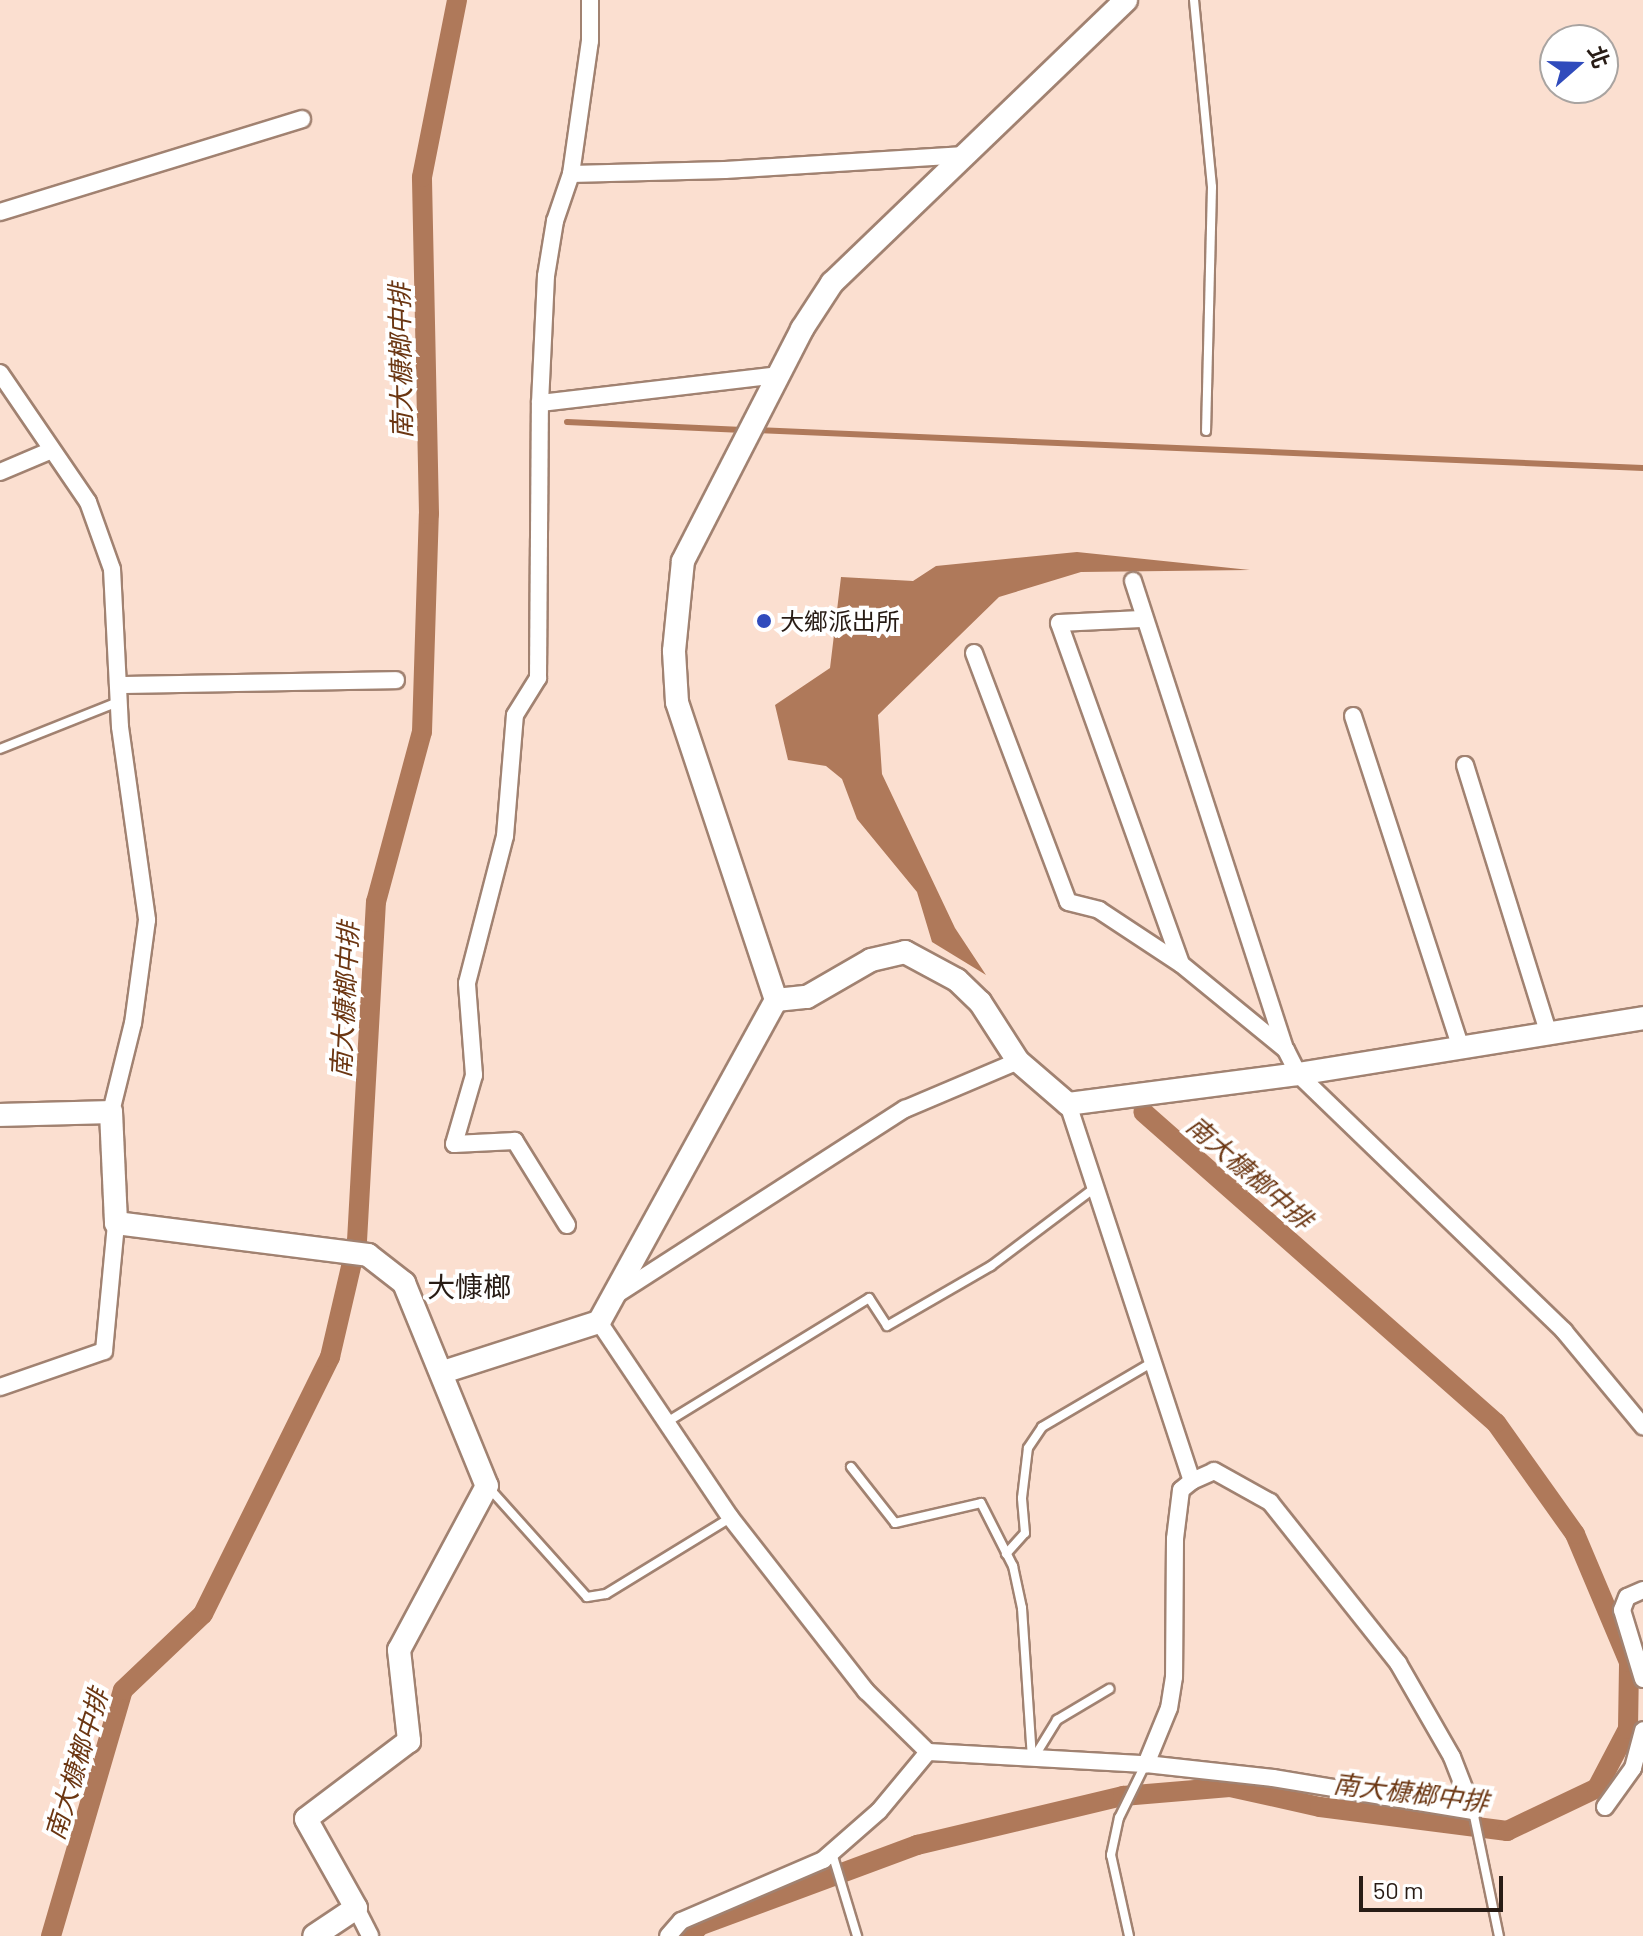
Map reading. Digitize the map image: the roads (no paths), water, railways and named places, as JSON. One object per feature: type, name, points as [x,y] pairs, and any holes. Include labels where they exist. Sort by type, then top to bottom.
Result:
[{"type":"street","points":[[567,1225],[515,1141],[454,1144],[474,1075],[467,983],[505,836],[515,715],[538,678],[540,403],[546,276],[555,221],[571,174],[590,41],[590,0]]},
{"type":"street","points":[[443,1372],[599,1322],[776,1000],[677,702],[674,651],[683,561],[832,283],[961,155],[1126,0]]},
{"type":"street","points":[[0,212],[302,119]]},
{"type":"street","points":[[571,174],[961,155]]},
{"type":"street","points":[[0,373],[88,502],[112,569],[118,693],[147,920],[133,1023],[111,1112],[116,1223],[104,1351],[0,1387]]},
{"type":"street","points":[[540,403],[780,375]]},
{"type":"street","points":[[0,472],[52,450]]},
{"type":"street","points":[[1133,581],[1141,619],[1286,1050],[1298,1074],[1564,1331],[1643,1426]]},
{"type":"street","points":[[1141,619],[1059,623],[1181,964]]},
{"type":"street","points":[[974,653],[1068,902],[1099,910],[1181,964],[1286,1050]]},
{"type":"street","points":[[118,693],[396,680]]},
{"type":"street","points":[[1353,716],[1460,1045]]},
{"type":"street","points":[[1465,765],[1548,1031]]},
{"type":"street","points":[[776,1000],[807,997],[871,960],[905,952],[935,964],[980,1002],[1018,1061],[1068,1104],[1192,1481]]},
{"type":"street","points":[[1068,1104],[1298,1074],[1548,1031],[1642,1020]]},
{"type":"street","points":[[613,1297],[905,1109],[1018,1061]]},
{"type":"street","points":[[0,1115],[111,1112]]},
{"type":"street","points":[[116,1223],[368,1255],[404,1283],[443,1372],[487,1486],[399,1650],[409,1741],[306,1819],[370,1936]]},
{"type":"street","points":[[599,1322],[730,1517],[866,1691],[928,1752],[1146,1764],[1273,1778],[1473,1811]]},
{"type":"street","points":[[1146,1764],[1169,1708],[1174,1677],[1175,1539],[1181,1490],[1214,1471],[1270,1502],[1398,1663],[1452,1757],[1473,1811]]},
{"type":"street","points":[[1643,1590],[1627,1597],[1622,1610],[1643,1679]]},
{"type":"street","points":[[1605,1807],[1633,1768],[1643,1730]]},
{"type":"street","points":[[668,1936],[681,1921],[832,1852],[879,1811],[928,1752]]},
{"type":"street","points":[[314,1936],[356,1908]]},
{"type":"lane","points":[[1194,0],[1212,187],[1206,431]]},
{"type":"lane","points":[[0,749],[118,693]]},
{"type":"lane","points":[[667,1423],[869,1298],[887,1326],[991,1266],[1096,1187]]},
{"type":"lane","points":[[1006,1554],[1025,1533],[1022,1498],[1028,1448],[1042,1427],[1153,1362]]},
{"type":"lane","points":[[851,1467],[895,1523],[981,1503],[1006,1554],[1022,1608],[1032,1759]]},
{"type":"lane","points":[[487,1486],[587,1597],[606,1594],[730,1517]]},
{"type":"lane","points":[[1032,1759],[1057,1720],[1109,1689]]},
{"type":"lane","points":[[1129,1936],[1111,1855],[1119,1818],[1146,1764]]},
{"type":"lane","points":[[1473,1811],[1499,1936]]},
{"type":"lane","points":[[832,1852],[857,1936]]},
{"type":"waterway","name":"南大槺榔中排","points":[[51,1936],[123,1690],[203,1614],[330,1357],[357,1241],[376,902],[422,732],[429,514],[422,177],[457,0]]},
{"type":"waterway","points":[[567,422],[743,430]]},
{"type":"waterway","points":[[755,430],[1643,468]]},
{"type":"waterway","name":"南大槺榔中排","points":[[691,1936],[699,1926],[917,1845],[1123,1796],[1230,1787],[1320,1807],[1507,1831],[1597,1788],[1628,1729],[1629,1662],[1575,1534],[1496,1423],[1143,1112]]},
{"type":"place","name":"大鄉派出所","points":[[764,621]]},
{"type":"district","name":"大慷榔","points":[[469,1286]]}]
